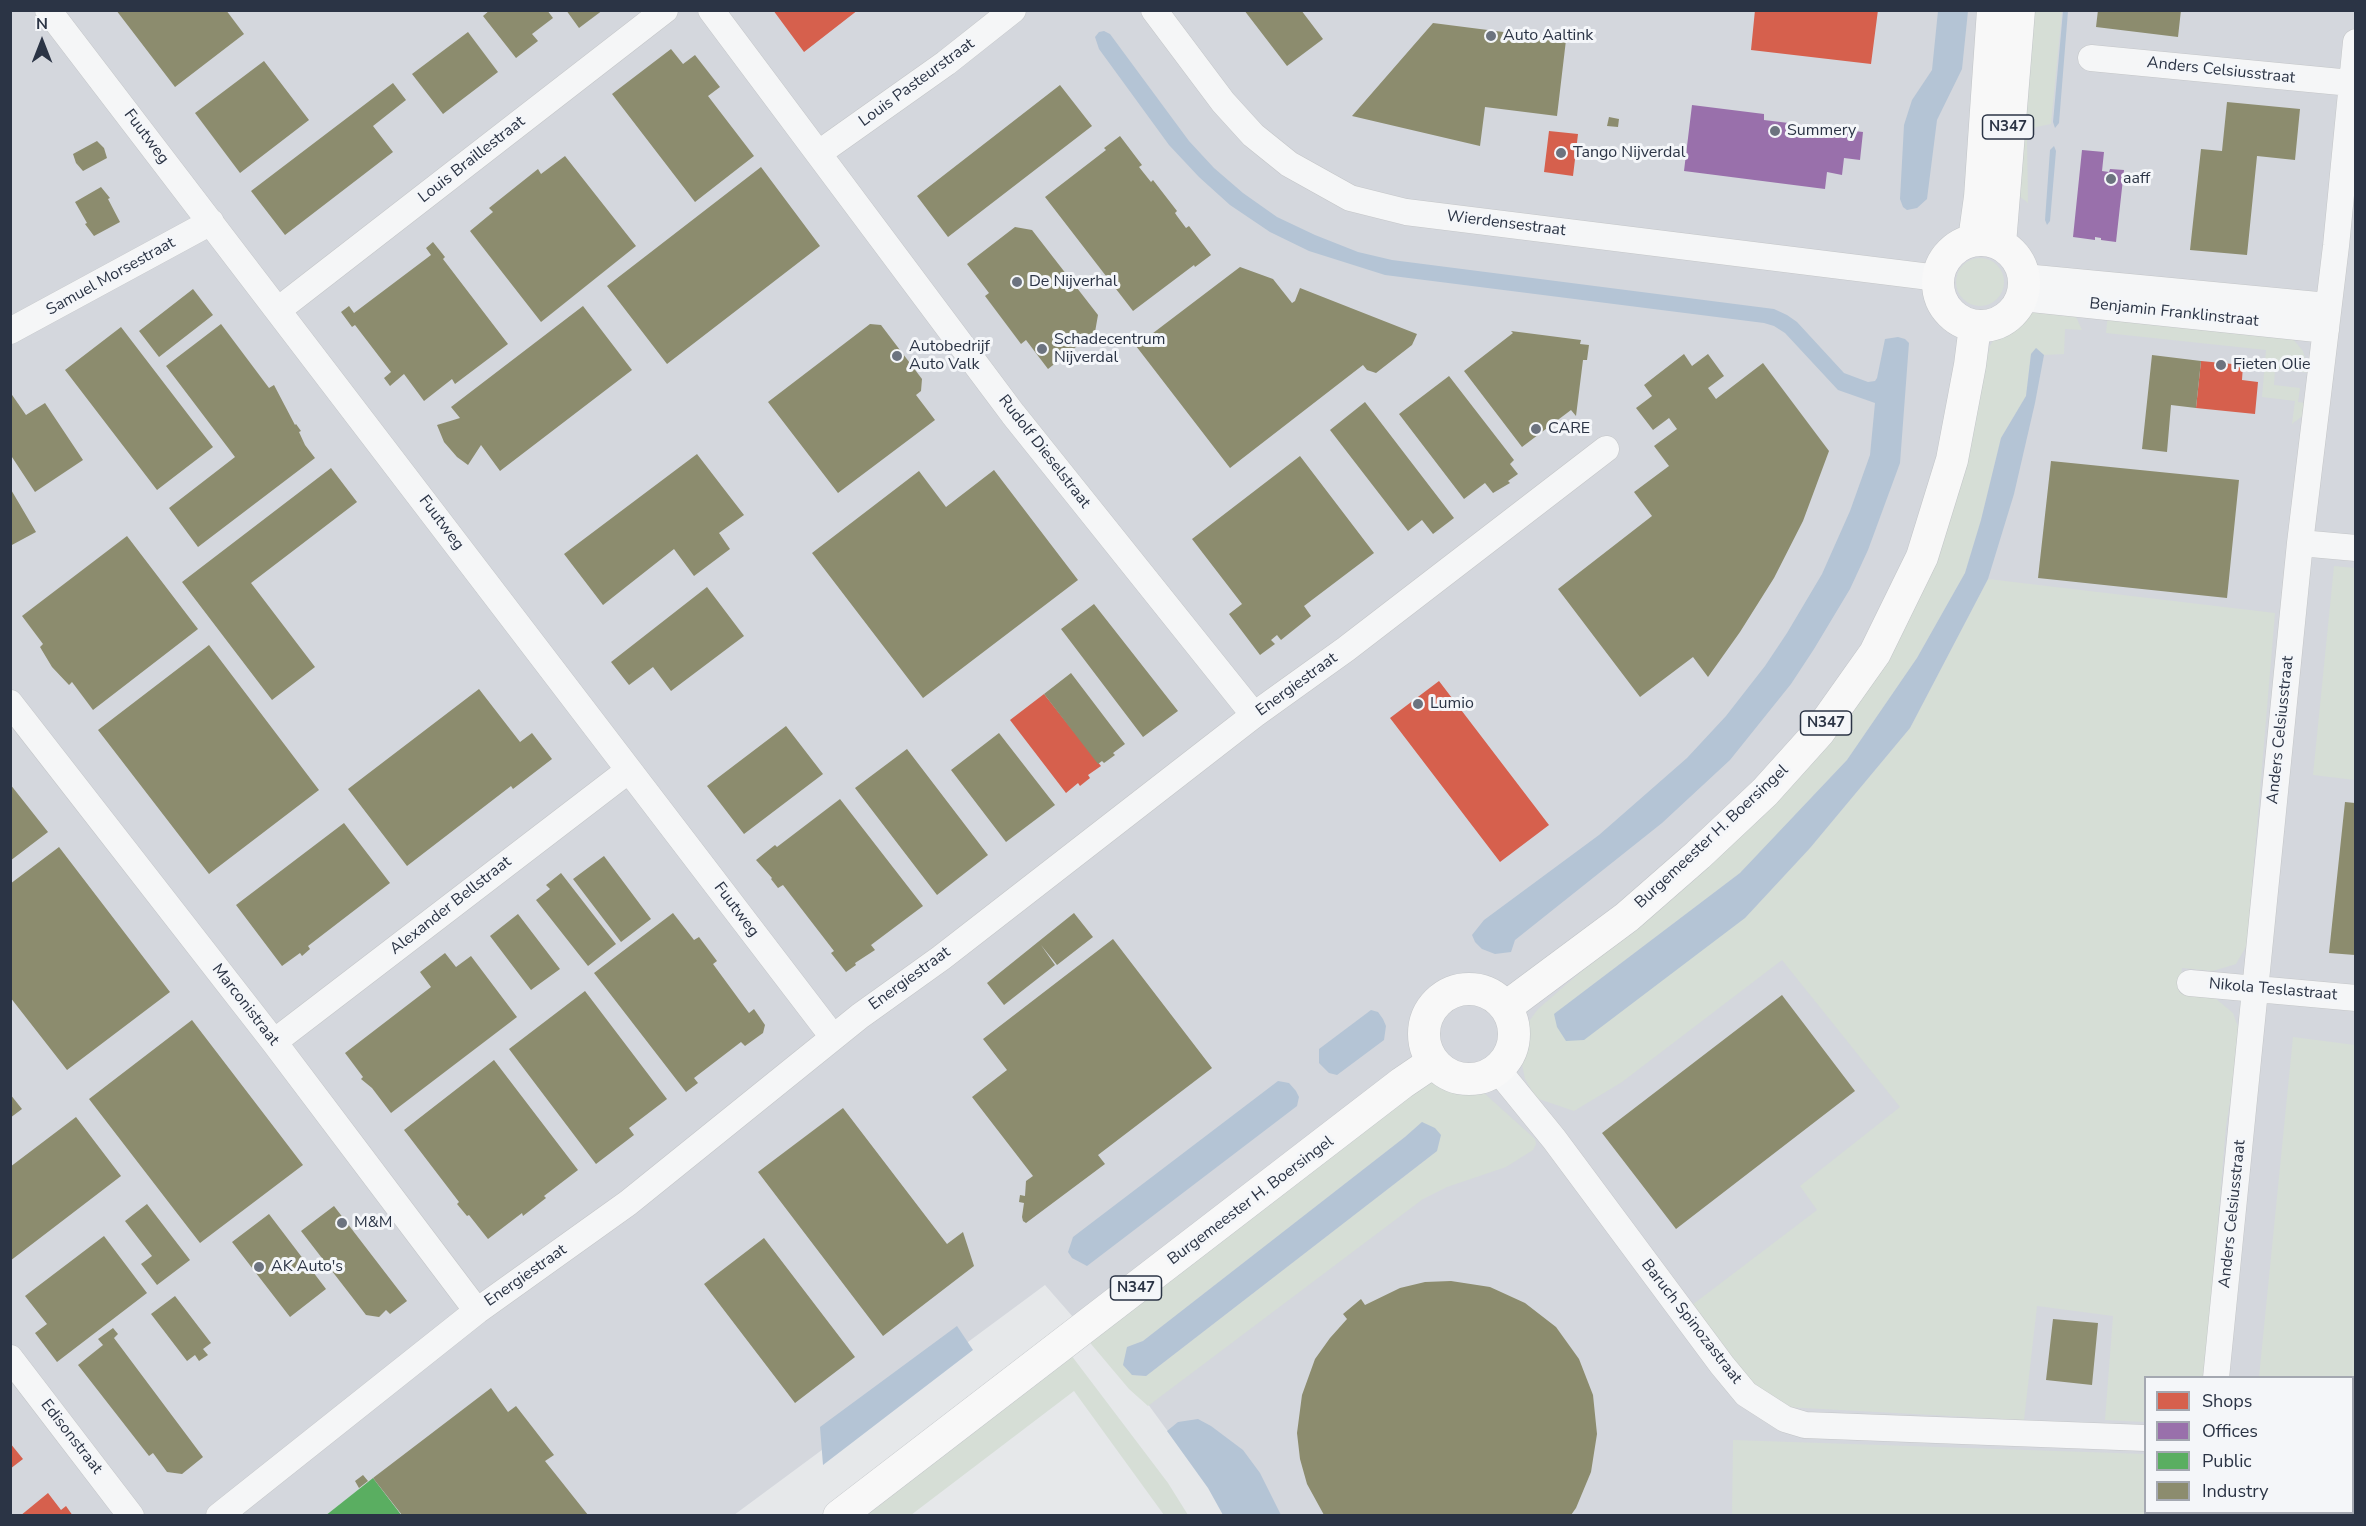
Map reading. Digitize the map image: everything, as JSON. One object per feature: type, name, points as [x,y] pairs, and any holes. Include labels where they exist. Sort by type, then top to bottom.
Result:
[{"type":"main road","name":"N347","points":[[1987,242],[1982,170],[1993,10]]},
{"type":"main road","name":"N347","points":[[1987,242],[2019,10]]},
{"type":"main road","points":[[1987,242],[2010,251],[2017,260],[2023,287],[2015,310],[2005,319],[1989,326],[1975,326],[1954,317],[1944,307],[1939,295],[1938,278],[1941,264],[1950,252],[1960,245],[1987,242]]},
{"type":"main road","name":"Burgemeester H. Boersingel","points":[[1506,1007],[1627,917],[1765,792],[1820,732],[1875,653],[1922,557],[1952,460],[1975,326]]},
{"type":"main road","points":[[1471,988],[1491,994],[1506,1007],[1512,1018],[1514,1040],[1505,1062],[1497,1070],[1486,1076],[1464,1079],[1452,1076],[1434,1062],[1428,1053],[1423,1033],[1428,1013],[1442,997],[1460,989],[1471,988]]},
{"type":"main road","name":"Burgemeester H. Boersingel","points":[[839,1515],[1402,1083],[1434,1062]]},
{"type":"street","name":"Fuutweg","points":[[48,10],[833,1037]]},
{"type":"street","name":"Louis Braillestraat","points":[[278,310],[665,10]]},
{"type":"street","name":"Rudolf Dieselstraat","points":[[711,10],[773,96],[819,153],[1013,414],[1254,715]]},
{"type":"street","name":"Louis Pasteurstraat","points":[[819,153],[946,63],[1013,10]]},
{"type":"street","name":"Wierdensestraat","points":[[1154,10],[1223,102],[1253,135],[1289,165],[1350,198],[1406,212],[1938,278]]},
{"type":"street","name":"Anders Celsiusstraat","points":[[2216,1376],[2300,543],[2337,235],[2355,42]]},
{"type":"street","name":"Anders Celsiusstraat","points":[[2091,58],[2351,83]]},
{"type":"street","name":"Samuel Morsestraat","points":[[10,331],[211,222]]},
{"type":"street","name":"Benjamin Franklinstraat","points":[[2023,287],[2327,318]]},
{"type":"street","name":"Energiestraat","points":[[219,1515],[477,1311],[628,1203],[833,1037],[941,958],[1254,715],[1346,649],[1606,449]]},
{"type":"street","points":[[2300,543],[2355,548]]},
{"type":"street","name":"Marconistraat","points":[[10,703],[274,1042],[477,1311]]},
{"type":"street","name":"Alexander Bellstraat","points":[[274,1042],[629,770]]},
{"type":"street","name":"Nikola Teslastraat","points":[[2190,983],[2355,998]]},
{"type":"street","name":"Baruch Spinozastraat","points":[[1497,1070],[1554,1139],[1722,1365],[1746,1394],[1785,1419],[1804,1425],[2144,1438]]},
{"type":"street","name":"Edisonstraat","points":[[10,1358],[131,1515]]},
{"type":"shaded area","points":[[10,11],[2355,11],[2355,1515],[1229,1515],[1142,1396],[1045,1285],[734,1515],[11,1515]]},
{"type":"shaded area","points":[[2029,11],[2062,11],[2051,124],[2036,127],[2029,134],[2027,141],[2028,203],[2010,189]]},
{"type":"shaded area","points":[[1980,258],[1997,265],[2004,282],[1997,299],[1980,306],[1963,299],[1956,282],[1963,265]]},
{"type":"shaded area","points":[[2045,307],[2073,310],[2082,330],[2065,329],[2064,354],[2044,355],[2036,348],[2031,354],[2026,396],[2001,438],[1981,520],[1965,573],[1917,658],[1847,760],[1740,873],[1554,1014],[1745,918],[1810,848],[1910,728],[1988,579],[2275,613],[2247,945],[2236,964],[2213,971],[2182,968],[2179,992],[2215,998],[2233,1013],[2241,1035],[2226,1126],[2205,1376],[2144,1376],[2144,1422],[2105,1420],[2113,1316],[2037,1306],[2024,1420],[1785,1407],[1745,1380],[1692,1305],[1817,1210],[1800,1186],[1900,1107],[1782,960],[1622,1082],[1574,1111],[1536,1098],[1525,1079],[1521,1059],[1527,1024],[1538,1009],[1763,817],[1786,781],[1886,646],[1984,369],[1990,346],[1996,335],[2015,321]]},
{"type":"shaded area","points":[[2108,313],[2292,338],[2303,351],[2310,373],[2275,369],[2274,385],[2300,388],[2298,402],[2307,403],[2305,414],[2292,424],[2295,401],[2262,397],[2266,350],[2106,333]]},
{"type":"shaded area","points":[[2334,566],[2355,568],[2355,780],[2313,775]]},
{"type":"shaded area","points":[[2293,1037],[2355,1045],[2355,1420],[2354,1376],[2259,1376]]},
{"type":"shaded area","points":[[1427,1081],[1484,1093],[1535,1139],[1536,1144],[1533,1150],[1506,1167],[1447,1187],[1423,1199],[1148,1406],[1129,1389],[1086,1338]],"holes":[[[1422,1122],[1437,1151],[1146,1376],[1132,1375],[1127,1347],[1143,1341]]]},
{"type":"shaded area","points":[[1068,1351],[1168,1483],[1188,1515],[1164,1515],[1074,1391],[911,1515],[856,1516]]},
{"type":"shaded area","points":[[1733,1440],[2144,1454],[2144,1514],[2195,1514],[2195,1515],[1732,1515]]},
{"type":"shaded area","points":[[2355,1463],[2355,1515],[2241,1515],[2354,1514]]},
{"type":"water","points":[[1938,11],[1968,11],[1962,69],[1937,120],[1927,199],[1917,208],[1907,210],[1900,199],[1904,125],[1912,100],[1932,70]]},
{"type":"water","points":[[2063,11],[2068,11],[2059,123],[2055,128],[2053,122]]},
{"type":"water","points":[[1104,31],[1110,34],[1189,141],[1214,168],[1243,193],[1277,217],[1358,252],[1392,260],[1774,309],[1797,322],[1844,373],[1868,382],[1875,381],[1877,378],[1885,339],[1898,337],[1909,343],[1900,463],[1868,550],[1850,589],[1814,649],[1791,684],[1730,760],[1662,823],[1515,940],[1511,952],[1495,954],[1482,949],[1472,935],[1484,920],[1599,835],[1687,758],[1726,716],[1765,666],[1787,633],[1822,574],[1850,511],[1870,455],[1875,403],[1838,390],[1785,333],[1764,323],[1385,275],[1309,251],[1270,232],[1230,205],[1169,145],[1099,49],[1095,37],[1099,32]]},
{"type":"water","points":[[2054,146],[2056,151],[2050,221],[2047,225],[2045,220],[2050,150]]},
{"type":"water","points":[[2036,348],[2044,355],[2035,403],[2014,494],[1988,579],[1910,728],[1810,848],[1745,918],[1584,1040],[1566,1041],[1557,1027],[1554,1014],[1740,873],[1847,760],[1917,658],[1965,573],[1981,520],[2001,438],[2026,396],[2031,354]]},
{"type":"water","points":[[1371,1010],[1378,1012],[1383,1019],[1386,1026],[1384,1040],[1337,1075],[1329,1073],[1319,1063],[1319,1049]]},
{"type":"water","points":[[1278,1081],[1289,1083],[1296,1091],[1299,1097],[1297,1106],[1087,1266],[1072,1258],[1068,1252],[1073,1237]]},
{"type":"water","points":[[1422,1122],[1435,1128],[1441,1135],[1437,1151],[1146,1376],[1132,1375],[1123,1365],[1127,1347],[1143,1341]]},
{"type":"water","points":[[957,1326],[973,1350],[823,1465],[820,1427]]},
{"type":"water","points":[[1198,1419],[1243,1450],[1260,1473],[1281,1515],[1223,1515],[1208,1488],[1167,1431],[1178,1422]]},
{"type":"building: Shops","points":[[773,10],[858,10],[804,52]]},
{"type":"building: Shops","points":[[1755,10],[1878,10],[1871,64],[1751,50]]},
{"type":"building: Shops","points":[[1549,131],[1578,134],[1573,176],[1544,172]]},
{"type":"building: Shops","points":[[2201,361],[2243,365],[2242,380],[2258,382],[2255,414],[2196,408]]},
{"type":"building: Shops","points":[[1439,681],[1549,825],[1500,862],[1390,718]]},
{"type":"building: Shops","points":[[1044,694],[1101,766],[1088,775],[1090,778],[1080,786],[1078,783],[1066,793],[1010,720]]},
{"type":"building: Shops","points":[[10,1443],[23,1459],[10,1469]]},
{"type":"building: Shops","points":[[48,1493],[61,1510],[66,1506],[73,1516],[20,1516]]},
{"type":"building: Offices","points":[[1692,105],[1764,114],[1764,120],[1863,132],[1860,160],[1844,158],[1842,175],[1827,172],[1825,189],[1684,171]]},
{"type":"building: Offices","points":[[2082,150],[2104,152],[2102,171],[2124,170],[2116,242],[2095,237],[2095,240],[2073,237]]},
{"type":"building: Public","points":[[373,1478],[402,1516],[325,1516]]},
{"type":"building: Industry","points":[[116,10],[226,10],[244,34],[175,87]]},
{"type":"building: Industry","points":[[490,10],[547,10],[553,18],[532,34],[538,41],[516,58],[483,16]]},
{"type":"building: Industry","points":[[566,10],[603,10],[579,28]]},
{"type":"building: Industry","points":[[1244,10],[1301,10],[1323,39],[1287,66]]},
{"type":"building: Industry","points":[[2098,10],[2181,10],[2178,37],[2096,27]]},
{"type":"building: Industry","points":[[1433,23],[1566,40],[1557,116],[1485,107],[1480,146],[1352,116]]},
{"type":"building: Industry","points":[[468,32],[498,72],[443,114],[412,74]]},
{"type":"building: Industry","points":[[671,49],[683,64],[695,55],[720,87],[708,96],[754,156],[695,202],[612,94]]},
{"type":"building: Industry","points":[[264,61],[309,120],[240,173],[195,113]]},
{"type":"building: Industry","points":[[393,83],[406,100],[373,126],[393,152],[285,235],[251,191]]},
{"type":"building: Industry","points":[[1060,85],[1092,126],[948,237],[917,196]]},
{"type":"building: Industry","points":[[2227,102],[2300,109],[2295,160],[2257,156],[2247,255],[2190,250],[2201,149],[2222,151]]},
{"type":"building: Industry","points":[[1609,117],[1619,119],[1618,127],[1607,126]]},
{"type":"building: Industry","points":[[1120,136],[1142,165],[1139,167],[1151,182],[1153,180],[1177,211],[1175,213],[1186,228],[1189,226],[1211,255],[1133,311],[1045,197],[1106,150],[1104,148]]},
{"type":"building: Industry","points":[[97,141],[104,148],[107,158],[83,171],[76,163],[73,154]]},
{"type":"building: Industry","points":[[565,156],[636,246],[541,322],[470,231],[493,212],[489,208],[538,169],[541,174]]},
{"type":"building: Industry","points":[[761,167],[820,246],[667,364],[607,286]]},
{"type":"building: Industry","points":[[101,187],[110,198],[108,199],[120,222],[94,236],[85,224],[87,223],[75,202]]},
{"type":"building: Industry","points":[[1015,227],[1032,230],[1098,315],[1095,332],[1048,369],[1026,340],[1021,344],[985,296],[989,293],[967,264]]},
{"type":"building: Industry","points":[[433,242],[445,257],[443,259],[508,344],[455,384],[452,379],[424,401],[404,374],[390,386],[384,378],[391,372],[355,325],[352,327],[341,312],[349,306],[354,313],[431,255],[426,248]]},
{"type":"building: Industry","points":[[1240,267],[1273,279],[1292,303],[1300,288],[1417,334],[1412,345],[1376,373],[1367,370],[1363,365],[1230,468],[1136,346]]},
{"type":"building: Industry","points":[[193,289],[213,315],[159,357],[139,331]]},
{"type":"building: Industry","points":[[583,306],[632,370],[500,471],[481,445],[468,465],[457,457],[444,442],[437,425],[460,418],[451,407]]},
{"type":"building: Industry","points":[[221,324],[269,388],[274,385],[295,425],[301,431],[299,432],[305,445],[315,458],[198,547],[169,508],[235,457],[166,366]]},
{"type":"building: Industry","points":[[870,324],[881,325],[922,379],[921,391],[916,395],[935,420],[838,493],[768,402]]},
{"type":"building: Industry","points":[[121,327],[213,447],[157,490],[65,370]]},
{"type":"building: Industry","points":[[1511,331],[1581,340],[1580,344],[1589,345],[1587,360],[1583,360],[1576,416],[1571,410],[1522,447],[1464,371],[1513,333]]},
{"type":"building: Industry","points":[[1684,354],[1692,366],[1708,354],[1724,376],[1708,388],[1716,399],[1763,363],[1829,451],[1803,521],[1774,578],[1708,677],[1693,657],[1640,697],[1558,589],[1652,516],[1634,492],[1669,466],[1654,446],[1677,429],[1669,418],[1653,430],[1636,408],[1652,396],[1644,385]]},
{"type":"building: Industry","points":[[2152,355],[2201,361],[2196,408],[2171,405],[2167,452],[2142,449]]},
{"type":"building: Industry","points":[[1449,376],[1514,460],[1510,464],[1518,474],[1508,481],[1510,483],[1493,493],[1485,483],[1464,499],[1399,414]]},
{"type":"building: Industry","points":[[10,392],[26,415],[45,403],[83,460],[35,492],[10,454]]},
{"type":"building: Industry","points":[[1365,402],[1454,518],[1433,534],[1422,520],[1408,531],[1330,430]]},
{"type":"building: Industry","points":[[697,454],[744,515],[719,533],[730,549],[694,576],[674,549],[603,605],[564,554]]},
{"type":"building: Industry","points":[[1300,456],[1374,553],[1304,606],[1311,616],[1281,640],[1277,635],[1271,640],[1275,644],[1260,655],[1229,614],[1242,604],[1192,539]]},
{"type":"building: Industry","points":[[2051,461],[2239,480],[2227,598],[2038,578]]},
{"type":"building: Industry","points":[[331,468],[357,502],[251,583],[315,667],[272,700],[182,582]]},
{"type":"building: Industry","points":[[994,470],[1078,580],[923,698],[812,553],[919,471],[946,507]]},
{"type":"building: Industry","points":[[10,488],[36,532],[10,546]]},
{"type":"building: Industry","points":[[127,536],[198,629],[93,710],[72,682],[69,685],[52,667],[40,647],[43,644],[22,616]]},
{"type":"building: Industry","points":[[707,587],[744,636],[671,691],[653,667],[629,685],[611,662]]},
{"type":"building: Industry","points":[[1094,604],[1178,711],[1143,737],[1061,629]]},
{"type":"building: Industry","points":[[209,645],[319,790],[209,874],[98,730]]},
{"type":"building: Industry","points":[[1071,673],[1125,744],[1104,763],[1102,761],[1098,764],[1044,694]]},
{"type":"building: Industry","points":[[479,689],[520,742],[532,733],[552,759],[513,789],[511,786],[407,866],[348,789]]},
{"type":"building: Industry","points":[[786,726],[823,774],[744,834],[707,786]]},
{"type":"building: Industry","points":[[999,733],[1055,805],[1006,842],[951,770]]},
{"type":"building: Industry","points":[[907,749],[988,855],[937,895],[855,788]]},
{"type":"building: Industry","points":[[10,784],[48,832],[10,861]]},
{"type":"building: Industry","points":[[840,799],[923,906],[871,945],[875,950],[846,972],[831,953],[834,951],[783,885],[778,888],[756,860],[775,845],[777,847]]},
{"type":"building: Industry","points":[[2345,802],[2355,803],[2355,955],[2329,953]]},
{"type":"building: Industry","points":[[344,823],[390,883],[308,946],[310,949],[302,956],[300,953],[282,966],[236,905]]},
{"type":"building: Industry","points":[[59,847],[170,992],[67,1070],[10,997],[10,884]]},
{"type":"building: Industry","points":[[604,856],[651,919],[621,942],[573,879]]},
{"type":"building: Industry","points":[[561,873],[616,944],[588,966],[536,900],[550,889],[546,885]]},
{"type":"building: Industry","points":[[673,913],[694,940],[699,937],[717,961],[713,964],[749,1013],[754,1009],[765,1025],[763,1033],[745,1046],[741,1042],[694,1078],[698,1083],[686,1092],[594,973]]},
{"type":"building: Industry","points":[[1074,913],[1093,937],[1057,965],[1041,945],[1055,965],[1004,1005],[987,983]]},
{"type":"building: Industry","points":[[518,914],[560,969],[531,990],[490,936]]},
{"type":"building: Industry","points":[[1113,939],[1212,1068],[1098,1155],[1105,1164],[1026,1223],[1022,1217],[1024,1203],[1019,1202],[1020,1195],[1025,1196],[1026,1181],[1033,1176],[972,1097],[1007,1070],[983,1039]]},
{"type":"building: Industry","points":[[445,953],[456,967],[471,956],[517,1017],[391,1113],[372,1088],[361,1079],[363,1077],[345,1053],[431,987],[420,972]]},
{"type":"building: Industry","points":[[585,991],[667,1099],[629,1128],[634,1135],[596,1164],[509,1049]]},
{"type":"building: Industry","points":[[1782,995],[1855,1091],[1676,1229],[1602,1133]]},
{"type":"building: Industry","points":[[192,1020],[303,1165],[200,1243],[89,1099]]},
{"type":"building: Industry","points":[[494,1060],[578,1170],[544,1196],[546,1198],[523,1216],[522,1213],[488,1239],[457,1204],[459,1202],[404,1130]]},
{"type":"building: Industry","points":[[10,1094],[22,1109],[10,1118]]},
{"type":"building: Industry","points":[[843,1108],[947,1244],[963,1232],[974,1266],[883,1336],[758,1172]]},
{"type":"building: Industry","points":[[76,1117],[121,1176],[10,1261],[10,1167]]},
{"type":"building: Industry","points":[[147,1204],[190,1260],[157,1285],[141,1264],[152,1256],[125,1221]]},
{"type":"building: Industry","points":[[334,1206],[407,1301],[390,1314],[386,1310],[379,1317],[366,1315],[301,1231]]},
{"type":"building: Industry","points":[[269,1214],[326,1289],[290,1317],[232,1242]]},
{"type":"building: Industry","points":[[104,1236],[147,1293],[57,1362],[35,1333],[47,1324],[25,1296]]},
{"type":"building: Industry","points":[[764,1238],[855,1357],[795,1403],[704,1284]]},
{"type":"building: Industry","points":[[1451,1281],[1490,1287],[1525,1303],[1556,1327],[1579,1359],[1593,1395],[1597,1434],[1591,1472],[1576,1508],[1571,1515],[1324,1515],[1307,1484],[1300,1459],[1297,1433],[1302,1395],[1315,1359],[1347,1319],[1343,1314],[1361,1299],[1365,1305],[1400,1288],[1425,1282]]},
{"type":"building: Industry","points":[[175,1296],[211,1343],[203,1349],[208,1355],[199,1361],[195,1355],[187,1361],[151,1314]]},
{"type":"building: Industry","points":[[2053,1319],[2098,1323],[2092,1385],[2046,1380]]},
{"type":"building: Industry","points":[[113,1328],[118,1334],[114,1338],[203,1457],[182,1474],[167,1472],[153,1453],[149,1456],[78,1365],[103,1345],[98,1339]]},
{"type":"building: Industry","points":[[491,1388],[508,1412],[516,1406],[554,1455],[545,1461],[588,1515],[402,1515],[373,1478]]},
{"type":"building: Industry","points":[[363,1475],[368,1481],[359,1488],[355,1481]]},
{"type":"place","name":"Auto Aaltink","points":[[1491,36]]},
{"type":"place","name":"Summery","points":[[1775,131]]},
{"type":"place","name":"Tango Nijverdal","points":[[1561,153]]},
{"type":"place","name":"aaff","points":[[2111,179]]},
{"type":"place","name":"De Nijverhal","points":[[1017,282]]},
{"type":"place","name":"Schadecentrum Nijverdal","points":[[1042,349]]},
{"type":"place","name":"Autobedrijf Auto Valk","points":[[897,356]]},
{"type":"place","name":"Fieten Olie","points":[[2221,365]]},
{"type":"place","name":"CARE","points":[[1536,429]]},
{"type":"place","name":"Lumio","points":[[1418,704]]},
{"type":"place","name":"M&M","points":[[342,1223]]},
{"type":"place","name":"AK Auto's","points":[[259,1267]]}]
